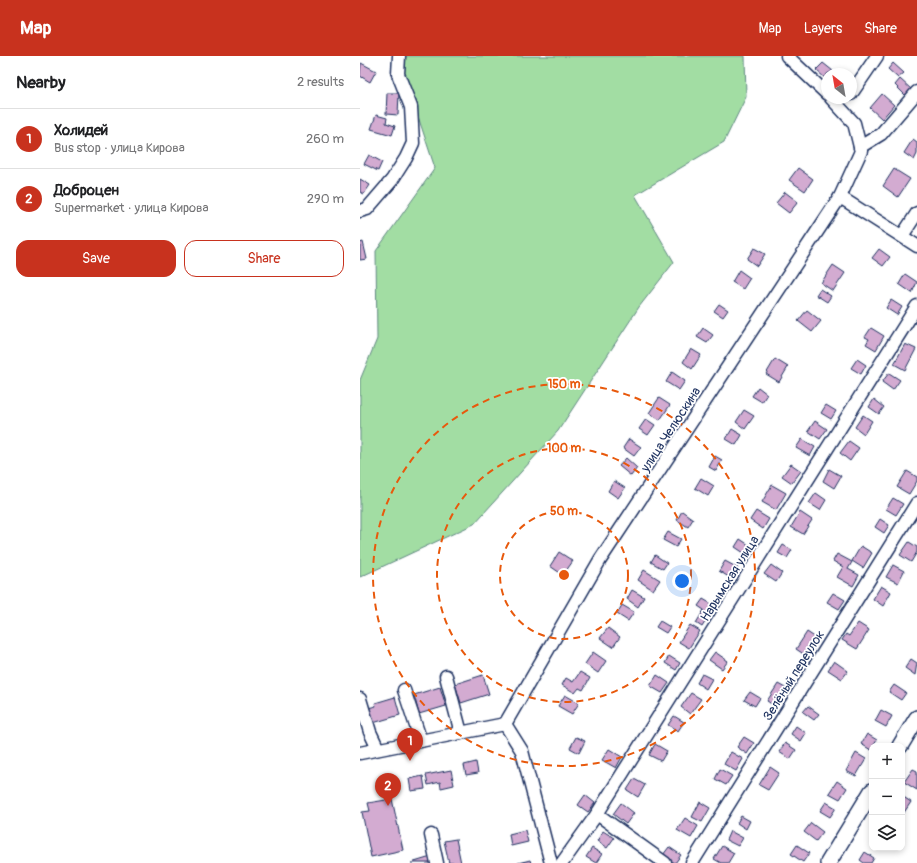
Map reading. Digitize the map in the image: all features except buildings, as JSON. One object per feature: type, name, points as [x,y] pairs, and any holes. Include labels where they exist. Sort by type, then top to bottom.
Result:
[{"type":"main road","points":[[902,743],[917,718]]},
{"type":"main road","points":[[828,863],[869,797]]},
{"type":"street","points":[[360,211],[367,209],[392,180],[406,158],[413,143],[411,107],[398,74],[399,56]]},
{"type":"street","points":[[787,56],[821,88]]},
{"type":"street","points":[[857,85],[876,56]]},
{"type":"street","points":[[845,104],[854,123],[860,149],[881,134],[917,92]]},
{"type":"street","name":"улица Челюскина","points":[[505,724],[600,560],[840,197],[860,149]]},
{"type":"street","points":[[840,197],[917,246]]},
{"type":"street","points":[[902,236],[917,213]]},
{"type":"street","name":"Нарымская улица","points":[[562,863],[597,814],[917,306]]},
{"type":"street","name":"Зелёный переулок","points":[[692,863],[917,503]]},
{"type":"street","points":[[446,676],[460,733]]},
{"type":"street","points":[[404,690],[421,741]]},
{"type":"street","points":[[360,699],[370,732],[378,749]]},
{"type":"street","points":[[360,753],[505,724],[522,751],[551,863]]},
{"type":"street","points":[[597,814],[665,863]]},
{"type":"street","points":[[431,835],[437,863]]},
{"type":"green space","points":[[398,56],[745,56],[746,97],[724,142],[635,195],[674,262],[639,307],[558,431],[474,524],[360,577],[360,380],[377,339],[376,251],[435,168]]},
{"type":"place","name":"Холидей","points":[[410,761]]},
{"type":"place","name":"Доброцен","points":[[388,806]]}]
